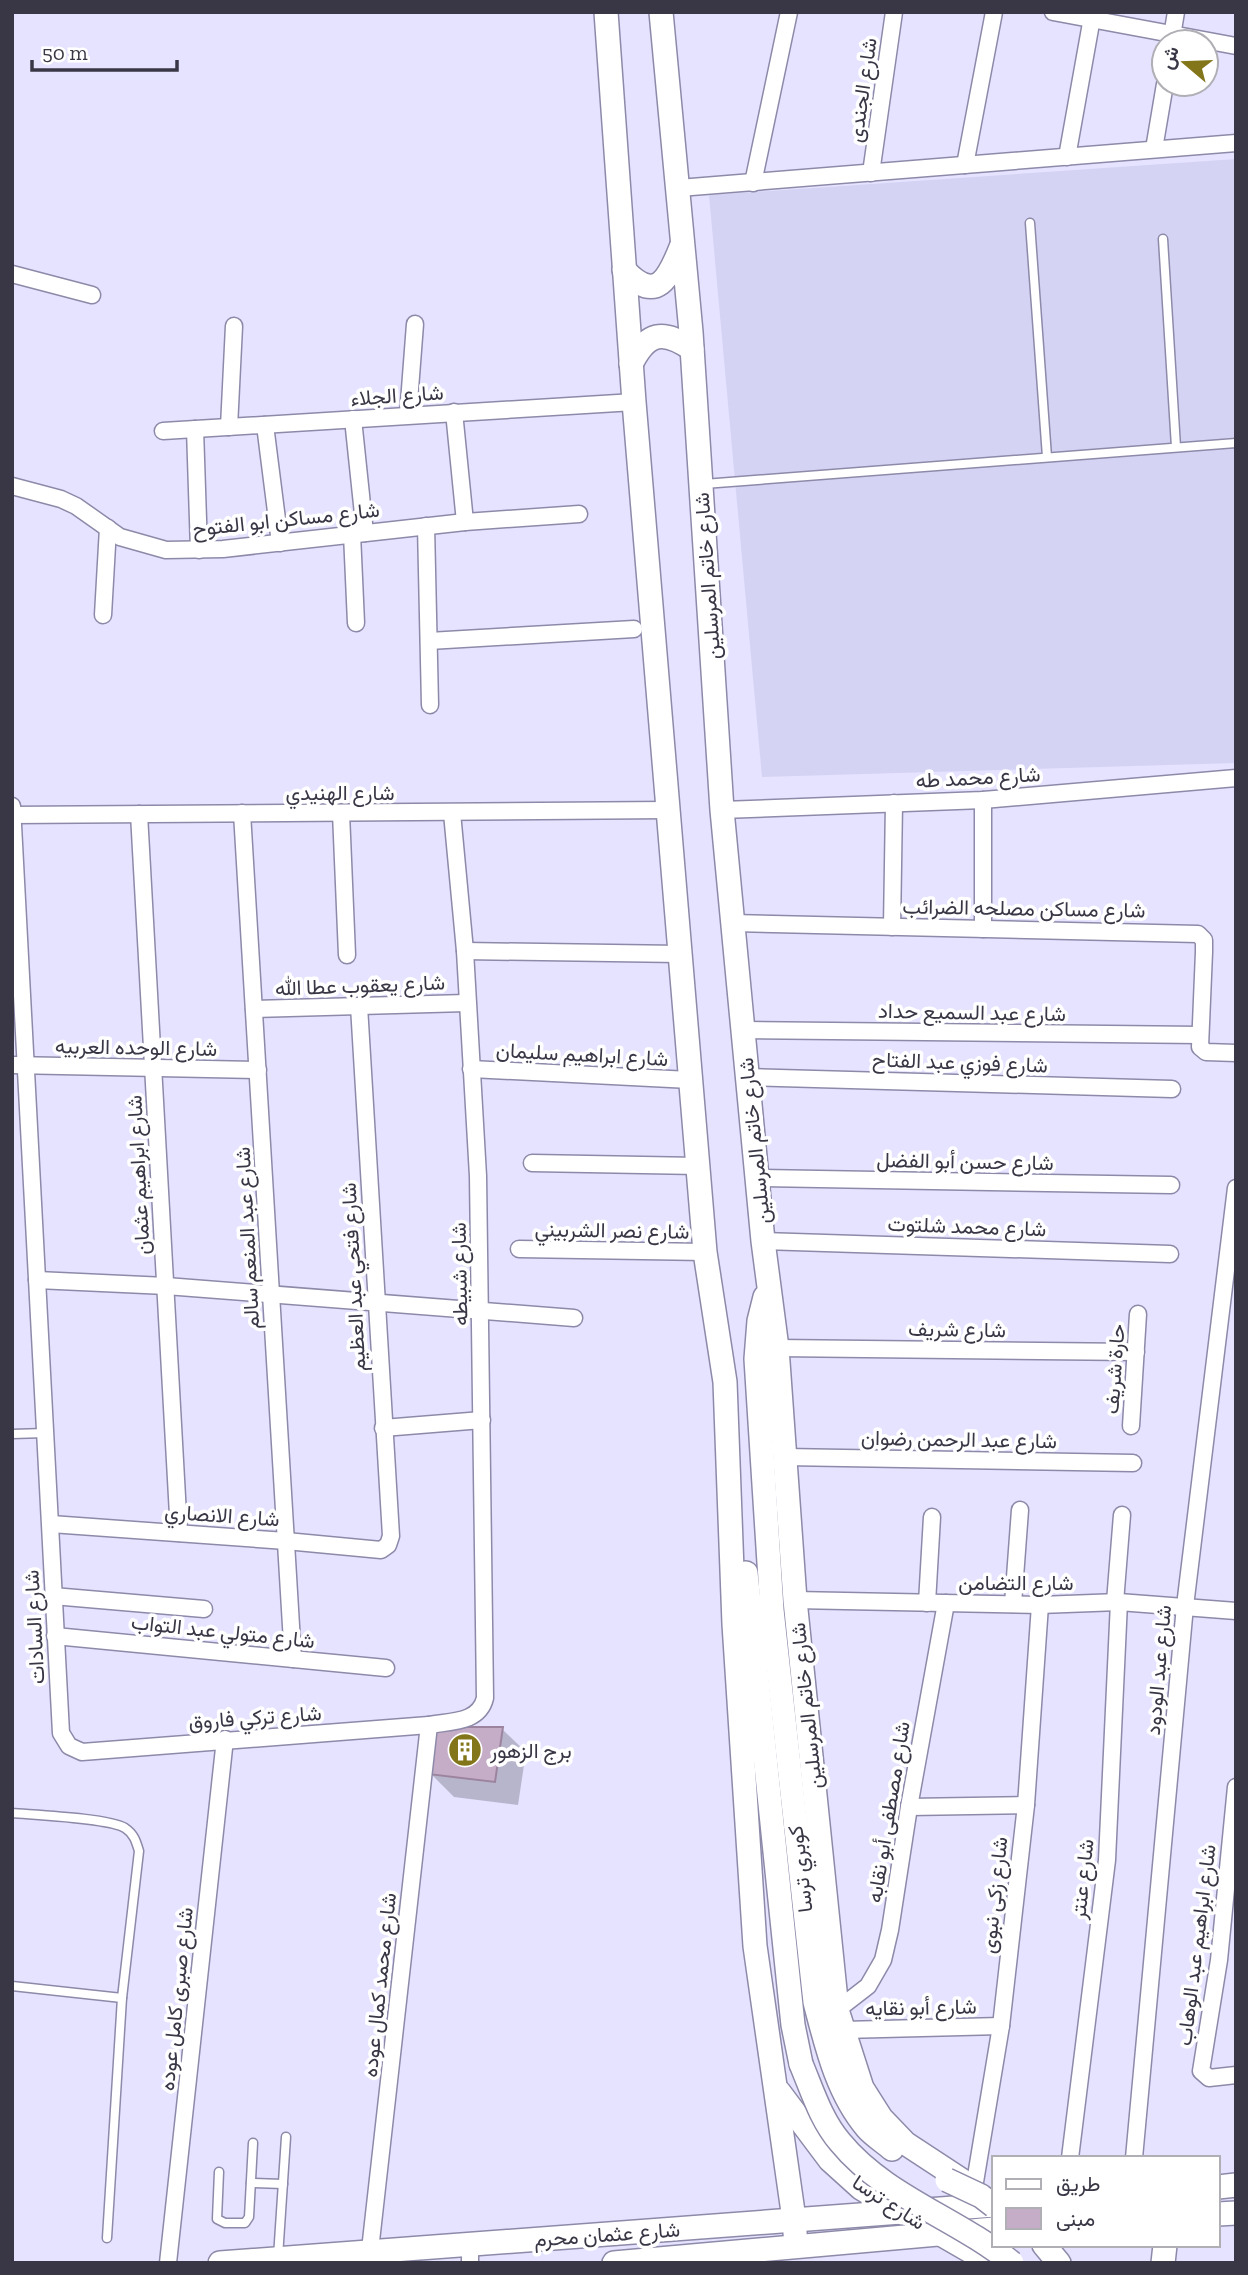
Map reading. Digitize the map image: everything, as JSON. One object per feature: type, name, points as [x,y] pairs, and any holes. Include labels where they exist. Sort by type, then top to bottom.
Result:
[{"type":"main road","points":[[606,12],[631,365],[705,1252],[725,1382],[734,1624],[755,1946],[777,2089],[796,2246]]},
{"type":"main road","name":"شارع خاتم المرسلين","points":[[662,12],[684,240],[722,810],[763,1241],[777,1348],[795,1600],[840,2020],[862,2088],[880,2118],[905,2143],[974,2188],[992,2203]]},
{"type":"main road","points":[[624,270],[641,285],[651,287],[660,284],[673,269],[684,240]]},
{"type":"main road","points":[[631,365],[638,350],[652,338],[670,337],[692,349]]},
{"type":"main road","name":"كوبري ترسا","points":[[769,1284],[759,1321],[755,1359],[772,1610],[815,2002],[828,2052],[845,2093],[867,2127],[899,2155],[992,2204]]},
{"type":"main road","name":"كوبري ترسا","points":[[725,1382],[740,1496],[793,2025],[801,2064],[821,2111],[838,2140],[864,2168],[1012,2263]]},
{"type":"main road","name":"شارع ترسا","points":[[777,2089],[830,2160],[861,2188],[940,2233],[964,2254],[991,2263]]},
{"type":"main road","name":"شارع عثمان محرم","points":[[220,2263],[370,2250],[470,2253],[600,2236],[992,2205]]},
{"type":"main road","name":"شارع عثمان محرم","points":[[614,2263],[992,2229]]},
{"type":"main road","points":[[1046,2247],[1059,2263]]},
{"type":"street","points":[[752,183],[789,12]]},
{"type":"street","name":"شارع الجندى","points":[[872,173],[894,12]]},
{"type":"street","points":[[965,165],[994,12]]},
{"type":"street","points":[[1053,12],[1092,16],[1150,32]]},
{"type":"street","points":[[1067,157],[1092,16]]},
{"type":"street","points":[[1154,149],[1163,98]]},
{"type":"street","points":[[679,188],[1236,143]]},
{"type":"street","points":[[12,274],[92,295]]},
{"type":"street","points":[[408,415],[415,324]]},
{"type":"street","points":[[229,427],[234,326]]},
{"type":"street","name":"شارع الجلاء","points":[[163,431],[634,402]]},
{"type":"street","points":[[454,412],[466,522]]},
{"type":"street","points":[[353,419],[359,534],[356,624]]},
{"type":"street","points":[[265,425],[280,542]]},
{"type":"street","points":[[195,429],[199,550]]},
{"type":"street","name":"شارع مساكن ابو الفتوح","points":[[12,486],[76,506],[120,537],[152,547],[199,550],[466,522],[579,514]]},
{"type":"street","points":[[425,526],[430,705]]},
{"type":"street","points":[[103,615],[108,528]]},
{"type":"street","points":[[429,641],[634,629]]},
{"type":"street","name":"شارع محمد طه","points":[[722,810],[983,800],[1236,778]]},
{"type":"street","points":[[983,800],[984,929]]},
{"type":"street","points":[[892,927],[894,803]]},
{"type":"street","name":"شارع السادات","points":[[12,806],[19,1065],[29,1134],[61,1733]]},
{"type":"street","name":"شارع الهنيدي","points":[[12,815],[668,810]]},
{"type":"street","name":"شارع عبد المنعم سالم","points":[[242,813],[293,1659]]},
{"type":"street","points":[[341,813],[347,955]]},
{"type":"street","name":"شارع شبيطه","points":[[452,813],[465,951],[478,1176],[485,1698],[484,1705],[474,1716],[460,1720]]},
{"type":"street","name":"شارع ابراهيم عثمان","points":[[139,814],[179,1533]]},
{"type":"street","name":"شارع مساكن مصلحه الضرائب","points":[[733,923],[1198,934],[1204,940],[1200,1041]]},
{"type":"street","points":[[465,951],[680,954]]},
{"type":"street","name":"شارع يعقوب عطا الله","points":[[254,1010],[466,1003]]},
{"type":"street","name":"شارع فتحي عبد العظيم","points":[[359,1006],[391,1536],[388,1545]]},
{"type":"street","name":"شارع عبد السميع حداد","points":[[743,1030],[1200,1041],[1206,1052],[1236,1053]]},
{"type":"street","name":"شارع الوحده العربيه","points":[[19,1065],[258,1070]]},
{"type":"street","name":"شارع ابراهيم سليمان","points":[[471,1069],[691,1080]]},
{"type":"street","name":"شارع فوزي عبد الفتاح","points":[[747,1077],[1172,1089]]},
{"type":"street","points":[[12,1134],[29,1134]]},
{"type":"street","points":[[532,1163],[698,1166]]},
{"type":"street","name":"شارع حسن أبو الفضل","points":[[757,1178],[1171,1185]]},
{"type":"street","name":"شارع عبد الودود","points":[[1134,2156],[1185,1606],[1236,1188]]},
{"type":"street","name":"شارع محمد شلتوت","points":[[763,1241],[1170,1254]]},
{"type":"street","name":"شارع نصر الشربيني","points":[[519,1249],[705,1252]]},
{"type":"street","points":[[37,1280],[166,1286],[574,1318]]},
{"type":"street","name":"حارة شريف","points":[[1131,1426],[1138,1314]]},
{"type":"street","name":"شارع شريف","points":[[777,1348],[1136,1352]]},
{"type":"street","points":[[383,1428],[482,1420]]},
{"type":"street","name":"شارع عبد الرحمن رضوان","points":[[785,1457],[1133,1463]]},
{"type":"street","points":[[1013,1604],[1020,1510]]},
{"type":"street","name":"شارع عنتر","points":[[1070,2156],[1107,1860],[1122,1515]]},
{"type":"street","points":[[927,1603],[932,1517]]},
{"type":"street","name":"شارع الانصاري","points":[[51,1524],[381,1550],[388,1545]]},
{"type":"street","points":[[53,1596],[204,1609]]},
{"type":"street","name":"شارع التضامن","points":[[795,1600],[1040,1605],[1117,1602],[1236,1611]]},
{"type":"street","name":"شارع مصطفى أبو نقابه","points":[[840,2020],[868,1986],[883,1960],[946,1603]]},
{"type":"street","name":"شارع زكى نبوى","points":[[974,2188],[1001,2026],[1026,1805],[1040,1605]]},
{"type":"street","name":"شارع متولي عبد التواب","points":[[55,1636],[386,1668]]},
{"type":"street","name":"شارع تركي فاروق","points":[[61,1733],[69,1746],[82,1752],[429,1725],[460,1720]]},
{"type":"street","name":"شارع محمد كمال عوده","points":[[370,2250],[429,1725]]},
{"type":"street","name":"شارع صبرى كامل عوده","points":[[168,2263],[225,1739]]},
{"type":"street","name":"شارع ابراهيم عبد الوهاب","points":[[1236,1787],[1219,1960],[1201,2070],[1209,2078],[1236,2075]]},
{"type":"street","points":[[909,1807],[1026,1805]]},
{"type":"street","name":"شارع أبو نقايه","points":[[840,2020],[1001,2026]]},
{"type":"lane","points":[[1030,223],[1047,457]]},
{"type":"lane","points":[[1163,239],[1176,447]]},
{"type":"lane","points":[[701,484],[1236,443]]},
{"type":"lane","points":[[12,1434],[45,1433]]},
{"type":"lane","points":[[12,1813],[124,1827],[135,1837],[139,1851],[121,1998],[107,2238]]},
{"type":"lane","points":[[12,1986],[121,1998]]},
{"type":"lane","points":[[278,2257],[286,2137]]},
{"type":"lane","points":[[219,2172],[217,2214],[220,2222],[242,2223],[248,2220],[253,2143]]},
{"type":"lane","points":[[251,2183],[283,2184]]},
{"type":"shaded area","points":[[1236,159],[1236,763],[762,777],[709,195]]},
{"type":"building","name":"برج الزهور","points":[[435,1727],[503,1727],[495,1782],[428,1774]]},
{"type":"place","name":"برج الزهور","points":[[465,1750]]}]
